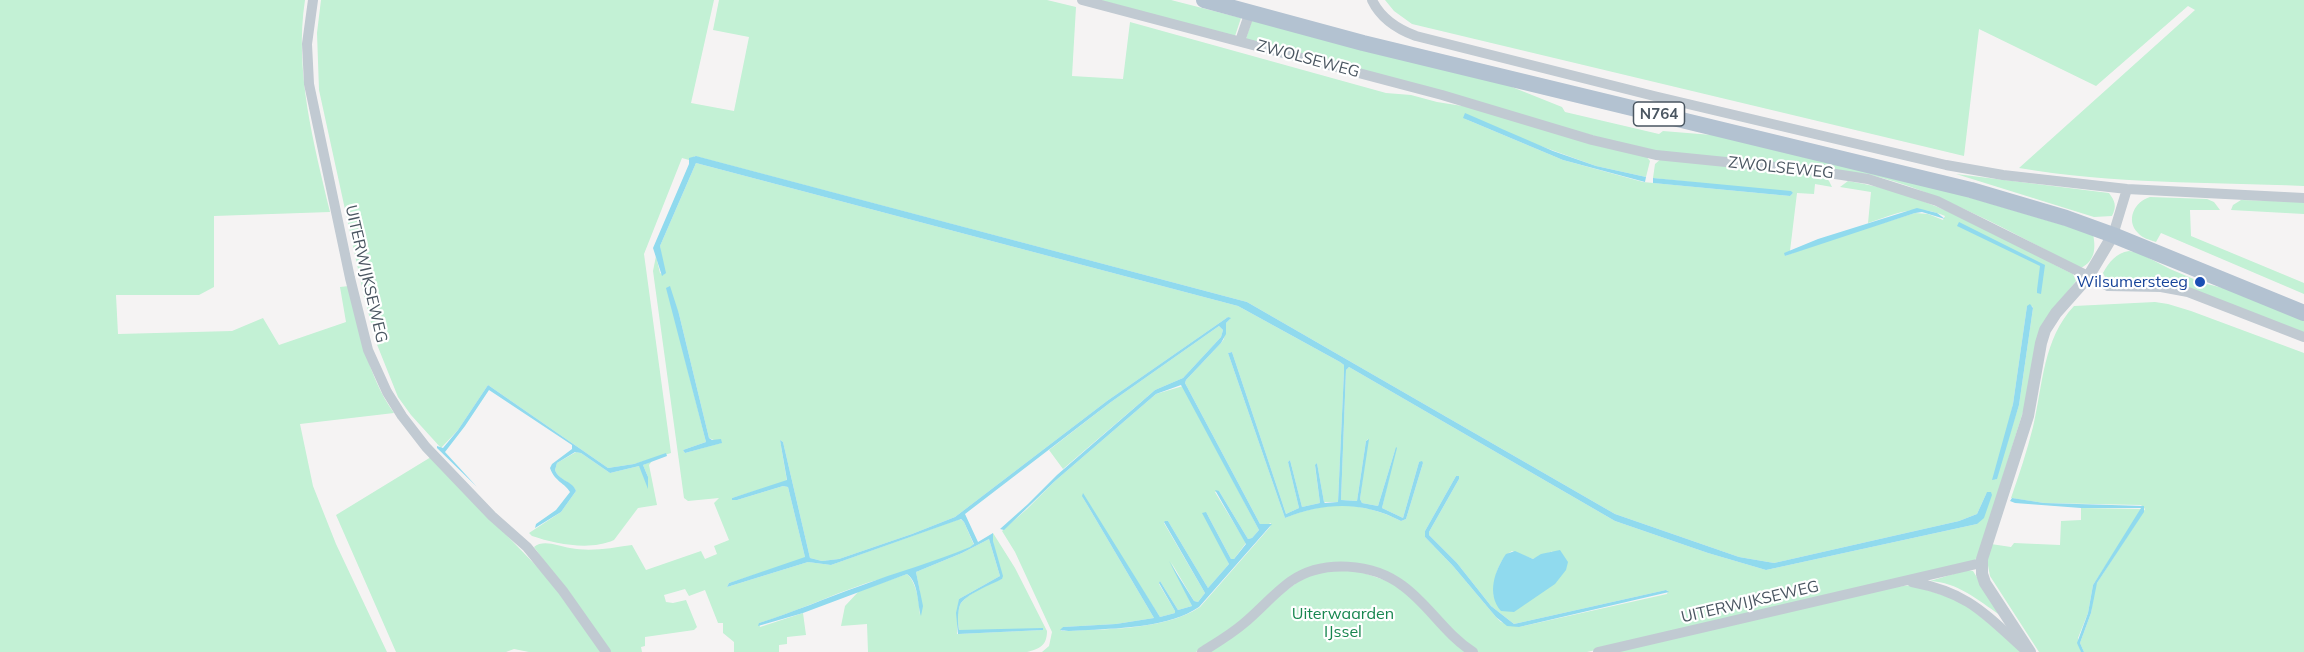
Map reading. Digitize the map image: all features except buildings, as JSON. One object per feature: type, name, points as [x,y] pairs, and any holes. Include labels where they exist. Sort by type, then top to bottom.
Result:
[{"type":"main road","name":"ZWOLSEWEG","points":[[1204,0],[1364,43],[1971,190],[2066,218],[2113,235],[2304,313]]},
{"type":"street","name":"UITERWIJKSEWEG","points":[[313,0],[307,44],[309,84],[350,278],[368,350],[387,392],[426,447],[492,516],[527,547],[563,591],[606,652]]},
{"type":"street","name":"ZWOLSEWEG","points":[[1082,0],[1442,95],[1592,140],[1656,155],[1816,171],[1868,179],[1937,201],[2088,277],[2115,288],[2161,287],[2188,292],[2304,337]]},
{"type":"street","points":[[1372,0],[1376,10],[1384,18],[1403,31],[1416,36],[1654,96],[1946,165],[2003,175],[2127,189],[2304,198]]},
{"type":"street","name":"ZWOLSEWEG","points":[[1240,41],[1250,12]]},
{"type":"street","points":[[2029,652],[1985,583],[1981,563],[2028,416],[2043,337],[2056,313],[2088,277],[2113,235],[2127,189]]},
{"type":"street","name":"UITERWIJKSEWEG","points":[[1598,652],[1981,563]]},
{"type":"street","points":[[1202,652],[1237,629],[1272,595],[1293,580],[1314,571],[1347,567],[1375,572],[1403,585],[1447,631],[1473,652]]},
{"type":"street","name":"UITERWIJKSEWEG","points":[[1909,581],[1943,589],[1958,596],[1989,616],[2029,652]]},
{"type":"green space","points":[[0,0],[305,0],[302,54],[307,107],[330,212],[214,216],[214,287],[199,295],[116,295],[118,334],[232,331],[263,318],[279,345],[346,322],[340,287],[349,286],[371,368],[394,413],[300,424],[313,486],[336,544],[387,652],[0,652]]},
{"type":"green space","points":[[321,0],[714,0],[691,103],[734,111],[749,37],[713,30],[719,0],[1047,0],[1076,7],[1072,76],[1123,79],[1130,22],[1386,93],[1411,95],[1475,108],[1645,155],[1650,161],[1646,177],[1596,166],[1463,118],[1563,160],[1643,182],[1790,196],[1793,193],[1653,178],[1655,164],[1662,158],[1821,175],[1828,179],[1832,187],[1815,184],[1814,194],[1797,193],[1790,251],[1785,253],[1785,256],[1915,213],[1928,214],[1943,220],[1945,216],[1915,210],[1897,213],[1868,223],[1871,192],[1840,187],[1848,181],[1878,187],[1936,206],[2073,274],[2076,281],[2056,306],[1978,556],[1974,561],[1587,652],[1476,652],[1377,570],[1308,571],[1247,618],[1196,652],[1042,652],[1049,646],[1052,632],[1015,552],[1002,531],[1055,481],[1156,394],[1183,386],[1259,530],[1248,539],[1219,491],[1215,492],[1246,543],[1234,559],[1231,559],[1206,512],[1229,564],[1208,588],[1168,521],[1165,521],[1164,523],[1205,593],[1198,602],[1194,601],[1171,562],[1192,606],[1178,610],[1160,581],[1159,584],[1175,613],[1160,617],[1082,496],[1154,618],[1116,624],[1063,627],[1061,631],[1151,625],[1185,615],[1200,607],[1270,527],[1271,523],[1264,526],[1260,524],[1185,383],[1224,339],[1226,323],[1230,319],[1228,317],[1107,401],[955,517],[839,559],[822,561],[810,558],[783,442],[780,440],[787,481],[732,498],[737,500],[783,486],[788,487],[805,557],[729,583],[727,587],[808,562],[831,565],[960,519],[964,522],[974,545],[936,562],[864,584],[759,623],[760,627],[803,613],[806,635],[787,637],[787,644],[779,645],[779,652],[734,652],[734,642],[723,633],[723,623],[718,623],[705,590],[689,596],[685,589],[664,595],[666,602],[686,600],[697,627],[694,630],[645,637],[645,646],[641,647],[642,652],[611,652],[534,547],[546,543],[593,550],[632,545],[646,570],[701,551],[705,559],[717,554],[714,546],[729,540],[714,503],[719,498],[688,501],[684,498],[653,271],[656,256],[660,273],[664,275],[660,246],[696,163],[1238,306],[1340,362],[1344,365],[1344,371],[1338,502],[1324,502],[1317,463],[1315,466],[1320,503],[1302,507],[1290,460],[1288,462],[1299,508],[1286,514],[1232,352],[1228,353],[1285,518],[1315,508],[1343,506],[1371,510],[1401,521],[1406,519],[1423,463],[1419,462],[1403,518],[1382,508],[1396,447],[1378,506],[1362,503],[1360,499],[1368,439],[1357,501],[1341,500],[1346,370],[1349,367],[1615,521],[1766,570],[1977,524],[1987,492],[1977,514],[1959,521],[1774,563],[1739,557],[1615,514],[1247,302],[695,156],[689,160],[682,158],[644,254],[671,453],[634,464],[608,468],[488,385],[458,430],[441,448],[398,397],[376,342],[319,90],[317,33]],"holes":[[[667,288],[679,314],[709,438],[721,443],[685,453],[683,450],[706,442]],[[2027,306],[2032,306],[2019,405],[1995,481],[2013,404]],[[1458,476],[1459,479],[1429,535],[1457,563],[1491,606],[1514,624],[1668,591],[1667,594],[1519,627],[1501,622],[1496,617],[1425,537],[1425,531]],[[1512,551],[1533,559],[1553,551],[1494,598],[1494,585],[1499,565]]]},
{"type":"green space","points":[[1099,0],[1171,0],[1241,18],[1235,36]]},
{"type":"green space","points":[[1385,0],[2304,0],[2304,186],[2125,180],[2019,168],[2195,10],[2188,6],[2096,86],[1979,29],[1964,156],[1412,24],[1394,11]]},
{"type":"green space","points":[[1252,20],[1492,79],[1562,107],[1565,112],[1659,134],[1663,131],[1724,136],[1890,174],[2093,234],[2092,258],[2081,268],[1950,202],[1867,174],[1641,149],[1246,39]]},
{"type":"green space","points":[[1956,174],[2109,193],[2115,206],[2112,216],[2094,217]]},
{"type":"green space","points":[[2150,197],[2207,199],[2214,202],[2220,210],[2190,210],[2191,236],[2304,283],[2304,294],[2161,233],[2156,242],[2146,239],[2134,228],[2132,217],[2140,202]]},
{"type":"green space","points":[[2241,200],[2304,202],[2304,214],[2231,210],[2233,205]]},
{"type":"green space","points":[[2129,251],[2139,253],[2203,283],[2304,316],[2304,333],[2196,292],[2107,281],[2103,273],[2108,265],[2117,256]]},
{"type":"green space","points":[[2155,302],[2191,311],[2304,353],[2304,652],[2084,652],[2080,643],[2091,613],[2095,586],[2145,509],[2141,505],[2044,503],[2011,498],[2033,427],[2050,347],[2064,319],[2074,306]]},
{"type":"green space","points":[[1219,326],[1223,330],[1221,337],[1183,378],[1155,390],[1063,469],[1049,450],[1111,402]]},
{"type":"green space","points":[[576,452],[610,473],[639,466],[648,477],[643,465],[652,461],[649,465],[657,505],[638,508],[614,540],[605,543],[573,545],[532,536],[529,533],[561,512],[576,491],[572,485],[559,477],[555,470],[557,463]]},
{"type":"green space","points":[[431,457],[548,578],[604,652],[529,652],[514,649],[506,652],[396,652],[336,515]]},
{"type":"green space","points":[[2081,508],[2142,509],[2093,585],[2088,613],[2078,638],[2081,652],[2039,652],[1990,576],[1987,560],[1991,544],[2011,547],[2014,543],[2060,545],[2061,521],[2081,520]]},
{"type":"green space","points":[[993,533],[1015,568],[1047,631],[1046,640],[1039,648],[1027,652],[868,652],[867,624],[841,626],[845,606],[859,591],[907,574],[915,588],[920,615],[920,592],[916,572],[989,539],[1000,576],[959,599],[958,613],[960,605],[967,597],[1002,579],[993,544]],"holes":[[[958,615],[959,630],[1043,630],[957,634]]]},
{"type":"green space","name":"Uiterwaarden IJssel","points":[[1355,570],[1396,584],[1467,652],[1204,652],[1303,578],[1327,571]]},
{"type":"green space","points":[[1967,570],[1973,571],[2000,615],[1958,588],[1930,581]]},
{"type":"green space","points":[[1912,585],[1963,602],[2023,652],[1604,652],[1895,587]]},
{"type":"water","points":[[1465,113],[1553,151],[1596,166],[1646,177],[1645,182],[1563,160],[1463,118]]},
{"type":"water","points":[[696,156],[1247,302],[1615,514],[1739,557],[1774,563],[1959,521],[1977,514],[1987,492],[1991,492],[1992,495],[1984,518],[1977,524],[1766,570],[1615,521],[1349,367],[1346,370],[1341,500],[1357,501],[1366,441],[1369,439],[1360,499],[1362,503],[1378,506],[1396,447],[1382,508],[1403,518],[1419,462],[1423,463],[1406,519],[1401,521],[1372,510],[1344,506],[1315,509],[1285,518],[1228,353],[1232,352],[1286,514],[1299,508],[1288,462],[1290,460],[1302,507],[1320,503],[1315,465],[1317,463],[1324,502],[1338,502],[1344,371],[1344,365],[1340,362],[1238,306],[696,163],[660,246],[666,273],[662,276],[653,248],[689,164],[689,158]]},
{"type":"water","points":[[1653,178],[1793,193],[1790,196],[1653,183]]},
{"type":"water","points":[[1917,208],[1937,213],[1945,219],[1922,212],[1915,213],[1785,256],[1784,253],[1818,239]]},
{"type":"water","points":[[1959,222],[2045,265],[2041,294],[2037,293],[2040,266],[1957,226]]},
{"type":"water","points":[[670,286],[709,438],[721,439],[722,443],[685,453],[683,450],[706,442],[666,288]]},
{"type":"water","points":[[2030,304],[2033,308],[2019,405],[1997,479],[1992,480],[2013,404],[2027,306]]},
{"type":"water","points":[[1228,317],[1231,318],[1226,323],[1226,334],[1221,343],[1185,383],[1260,524],[1272,524],[1199,607],[1187,614],[1160,623],[1131,627],[1060,630],[1063,627],[1116,624],[1154,618],[1082,496],[1083,493],[1160,617],[1175,613],[1175,611],[1160,581],[1178,610],[1192,606],[1169,561],[1194,601],[1198,602],[1205,593],[1165,521],[1168,521],[1208,588],[1229,564],[1202,513],[1206,512],[1231,559],[1234,559],[1246,544],[1215,490],[1219,491],[1248,539],[1259,530],[1181,385],[1156,394],[1055,481],[1004,530],[1000,529],[1057,475],[1155,390],[1183,378],[1221,337],[1223,330],[1219,326],[1111,402],[965,514],[978,542],[993,533],[993,541],[1003,576],[1002,579],[963,601],[958,611],[959,630],[1043,628],[1043,630],[958,634],[956,613],[959,599],[1000,576],[989,539],[916,572],[923,606],[921,616],[916,588],[907,574],[803,613],[758,626],[759,623],[970,547],[974,544],[961,519],[831,565],[808,562],[727,587],[729,583],[805,557],[788,487],[783,486],[732,500],[732,498],[787,480],[780,440],[783,442],[810,558],[822,561],[839,559],[955,517],[1107,401]]},
{"type":"water","points":[[488,385],[608,468],[634,464],[666,453],[667,456],[643,465],[648,477],[648,489],[639,466],[610,473],[581,453],[575,452],[557,463],[555,470],[576,491],[561,512],[535,528],[536,524],[556,510],[570,492],[550,468],[572,449],[572,445],[489,390],[445,452],[477,487],[437,448],[437,446],[443,448],[458,430]]},
{"type":"water","points":[[1456,476],[1459,476],[1459,479],[1429,535],[1457,563],[1491,606],[1514,624],[1666,590],[1669,592],[1519,627],[1507,626],[1496,617],[1425,537],[1425,531]]},
{"type":"water","points":[[2012,498],[2044,503],[2144,506],[2144,512],[2097,583],[2091,613],[2080,643],[2084,652],[2081,652],[2077,643],[2088,613],[2093,585],[2141,508],[2081,508],[2015,503],[2010,501]]},
{"type":"water","points":[[1560,550],[1568,562],[1566,570],[1555,584],[1514,612],[1501,611],[1496,604],[1493,590],[1498,567],[1506,554],[1515,551],[1533,559],[1541,554]]},
{"type":"place","name":"Wilsumersteeg","points":[[2200,282]]}]
